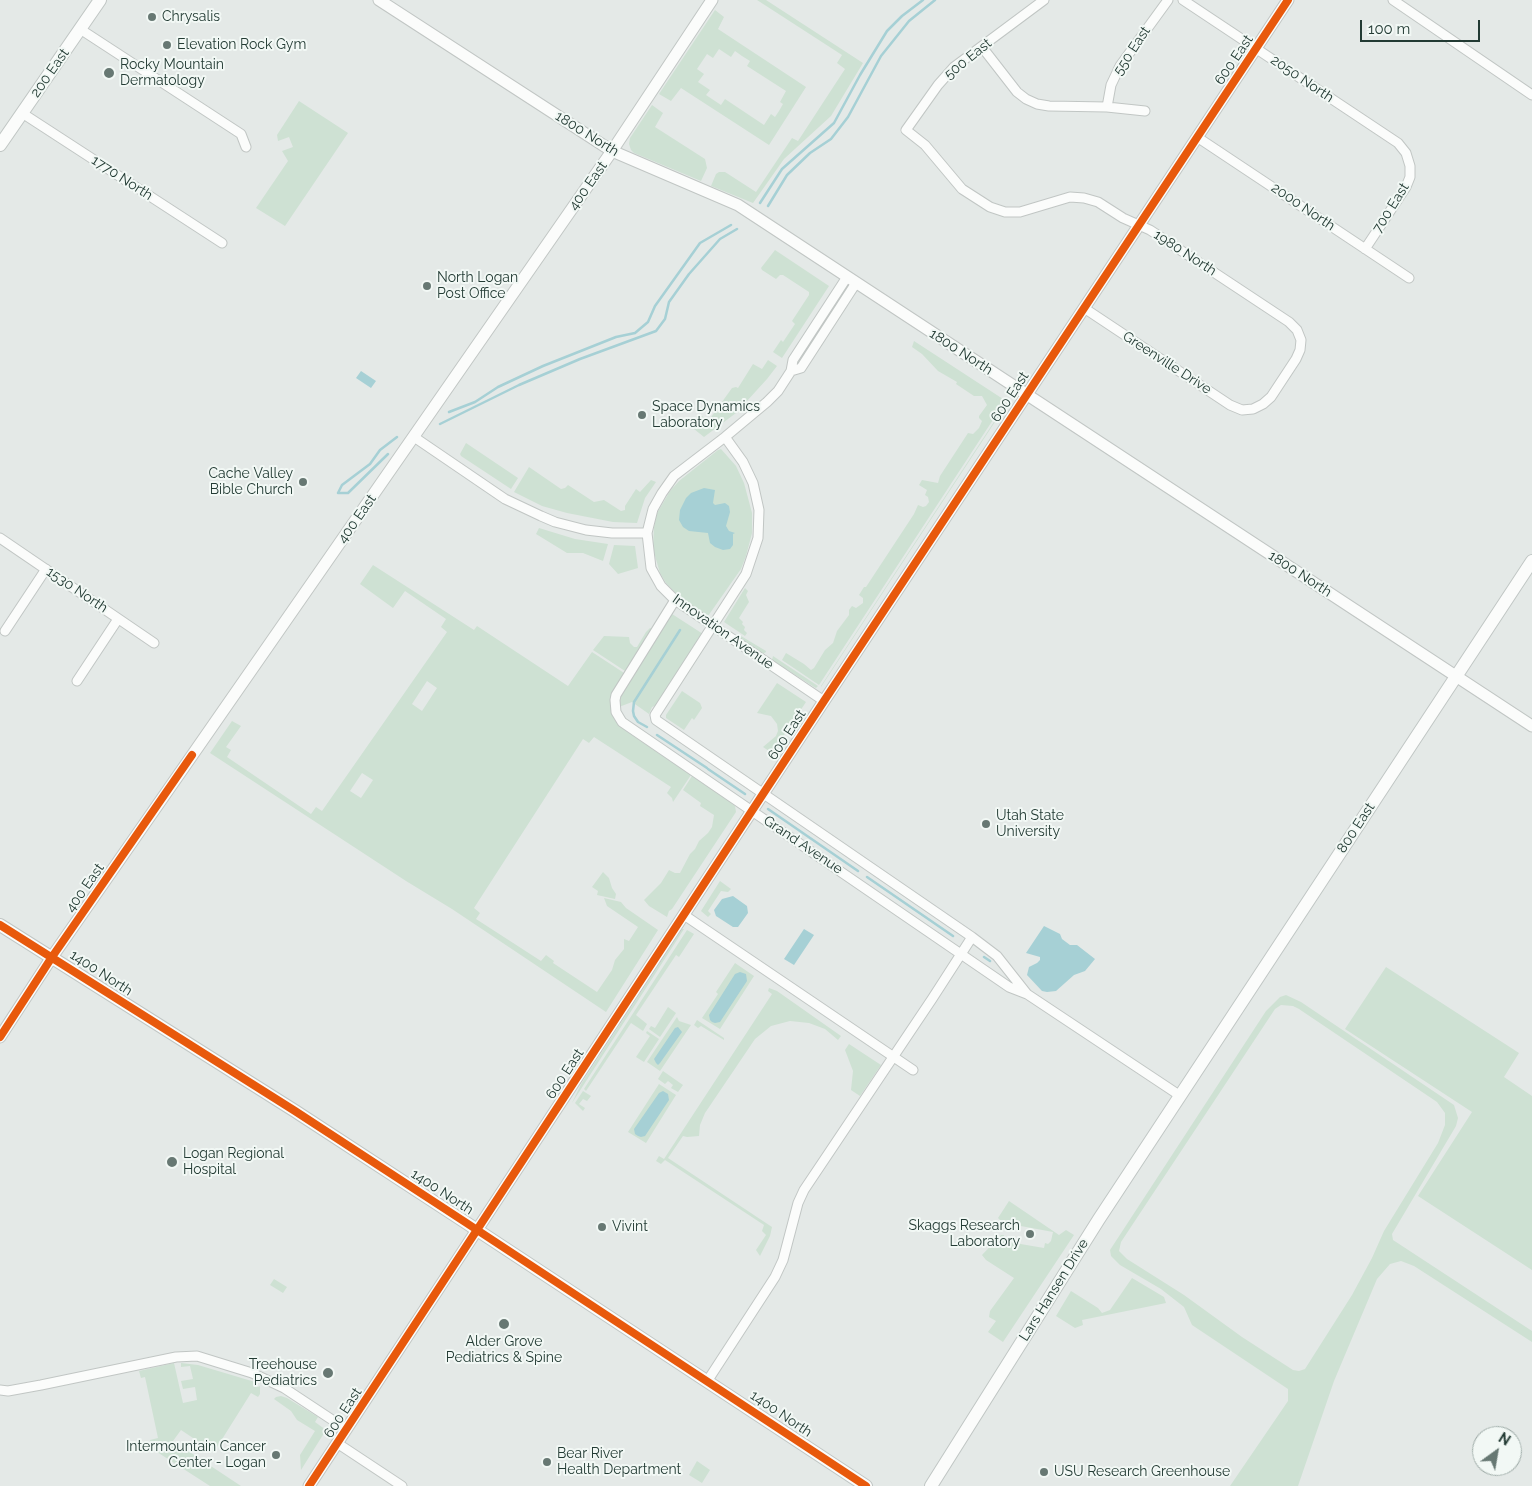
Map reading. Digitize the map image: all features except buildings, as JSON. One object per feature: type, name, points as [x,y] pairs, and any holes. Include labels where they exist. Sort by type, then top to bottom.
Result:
[{"type":"main road","name":"200 East","points":[[0,145],[100,0]]},
{"type":"main road","name":"800 East","points":[[1179,1095],[1532,561]]},
{"type":"main road","name":"1400 North","points":[[0,925],[52,956],[478,1230],[866,1486]]},
{"type":"main road","name":"Lars Hansen Drive","points":[[931,1486],[1179,1095]]},
{"type":"street","name":"1800 North","points":[[379,0],[612,151],[738,206],[1532,726]]},
{"type":"street","name":"400 East","points":[[0,1037],[52,956],[612,151],[712,0]]},
{"type":"street","name":"500 East","points":[[906,130],[938,85],[954,67],[1044,0]]},
{"type":"street","name":"550 East","points":[[1107,108],[1111,85],[1120,66],[1168,0]]},
{"type":"street","name":"2050 North","points":[[1183,0],[1398,143],[1406,153],[1410,166]]},
{"type":"street","name":"600 East","points":[[312,1485],[346,1429],[824,701],[1288,0]]},
{"type":"street","points":[[1393,0],[1532,95]]},
{"type":"street","points":[[80,29],[241,134],[246,147]]},
{"type":"street","points":[[982,47],[1017,92],[1026,99],[1049,106],[1145,111]]},
{"type":"street","name":"1770 North","points":[[22,113],[222,243]]},
{"type":"street","name":"1980 North","points":[[906,130],[925,145],[962,189],[976,200],[1005,212],[1020,212],[1070,197],[1098,202],[1123,218],[1153,232],[1289,322],[1297,330],[1301,340],[1300,350],[1270,397],[1263,404],[1253,409]]},
{"type":"street","name":"2000 North","points":[[1197,137],[1409,278]]},
{"type":"street","name":"700 East","points":[[1365,249],[1406,187],[1410,177],[1410,166]]},
{"type":"street","name":"Innovation Avenue","points":[[824,701],[675,600],[661,586],[651,568],[648,533],[653,509],[674,476],[767,402],[778,391],[791,371],[801,368],[852,280]]},
{"type":"street","name":"Greenville Drive","points":[[1084,308],[1230,405],[1242,410],[1253,409]]},
{"type":"street","points":[[414,437],[505,499],[555,522],[586,530],[612,533],[648,533]]},
{"type":"street","points":[[713,627],[746,574],[758,538],[760,510],[753,483],[743,462],[724,437]]},
{"type":"street","name":"1530 North","points":[[0,538],[154,642]]},
{"type":"street","points":[[4,631],[46,569]]},
{"type":"street","name":"Grand Avenue","points":[[675,600],[619,690],[615,700],[616,712],[622,722],[1009,987],[1027,994],[1179,1095]]},
{"type":"street","points":[[77,681],[118,619]]},
{"type":"street","name":"Grand Avenue","points":[[713,627],[654,718],[972,937],[997,956],[1027,994]]},
{"type":"street","points":[[684,915],[913,1070]]},
{"type":"street","points":[[708,1380],[784,1260],[795,1212],[804,1190],[972,937]]},
{"type":"street","points":[[0,1390],[41,1385],[176,1357],[198,1356],[252,1373],[284,1388],[346,1429]]},
{"type":"street","points":[[338,1443],[402,1486]]},
{"type":"green space","points":[[757,0],[766,0],[863,63],[831,116],[784,159],[753,203],[711,186],[716,174],[725,172],[756,192],[792,138],[798,141],[845,69],[837,63],[842,55]]},
{"type":"green space","points":[[715,10],[724,17],[718,29],[806,87],[769,145],[681,88],[671,101],[659,94]],"holes":[[[719,49],[731,57],[735,51],[750,61],[747,66],[786,91],[780,102],[783,104],[779,111],[775,117],[771,114],[764,125],[725,99],[721,105],[706,95],[710,90],[698,82],[704,74],[697,69],[707,54],[713,58]]]},
{"type":"green space","points":[[299,101],[348,133],[285,226],[256,208],[288,161],[282,151],[293,147],[289,137],[278,141],[277,135]]},
{"type":"green space","points":[[652,105],[663,113],[655,127],[705,159],[707,168],[701,181],[634,153],[631,150],[630,138]]},
{"type":"green space","points":[[775,250],[829,286],[782,358],[773,352],[781,340],[783,342],[795,324],[792,321],[809,295],[809,292],[783,275],[776,279],[762,270],[761,268]]},
{"type":"green space","points":[[914,341],[1003,399],[1004,403],[819,685],[782,660],[786,653],[811,670],[814,668],[825,650],[833,643],[837,631],[849,615],[849,610],[852,606],[856,608],[863,603],[863,598],[859,595],[914,514],[918,505],[923,507],[929,502],[928,497],[925,495],[927,490],[919,485],[922,480],[938,483],[940,476],[968,433],[973,434],[979,428],[982,421],[979,416],[987,405],[982,396],[974,396],[956,384],[957,382],[938,371],[922,354],[912,347]]},
{"type":"green space","points":[[768,360],[777,366],[736,413],[704,437],[694,429],[697,424],[694,421],[698,414],[709,420],[732,388],[738,388],[753,364],[762,369]]},
{"type":"green space","points":[[1008,402],[821,687],[821,686]]},
{"type":"green space","points":[[466,443],[518,478],[511,489],[461,456],[460,454]]},
{"type":"green space","points":[[721,449],[736,466],[744,483],[752,513],[752,533],[741,569],[708,616],[684,602],[666,583],[660,573],[653,549],[654,527],[656,515],[670,491],[679,481]]},
{"type":"green space","points":[[529,467],[561,489],[568,485],[594,502],[604,500],[621,511],[625,510],[625,506],[636,489],[640,492],[651,480],[656,482],[645,498],[637,523],[613,522],[542,506],[514,492]]},
{"type":"green space","points":[[539,528],[575,539],[608,544],[603,561],[583,553],[567,553],[536,534]]},
{"type":"green space","points":[[614,545],[635,546],[638,568],[618,574],[609,564]]},
{"type":"green space","points":[[373,565],[474,630],[477,626],[568,686],[592,652],[624,673],[612,695],[611,709],[615,720],[626,731],[691,775],[673,802],[667,793],[671,787],[594,737],[589,743],[583,739],[474,908],[480,913],[476,919],[541,961],[546,955],[554,961],[553,963],[597,992],[612,970],[615,960],[624,949],[624,939],[629,941],[638,927],[607,906],[604,898],[621,902],[626,908],[658,930],[606,1012],[452,909],[210,753],[232,721],[241,726],[226,747],[231,750],[227,757],[311,814],[316,807],[322,811],[447,632],[441,627],[446,619],[405,591],[393,608],[360,584]],"holes":[[[427,681],[437,688],[422,711],[412,704]],[[362,773],[373,780],[361,798],[350,791]]]},
{"type":"green space","points":[[745,588],[748,591],[746,595],[749,602],[739,618],[743,622],[744,630],[747,633],[745,636],[724,622]]},
{"type":"green space","points":[[672,614],[703,634],[657,705],[652,707],[649,714],[632,702],[619,707],[619,698],[622,690]]},
{"type":"green space","points":[[650,628],[653,629],[625,671],[593,650],[604,636],[629,637],[630,643],[637,647]]},
{"type":"green space","points":[[741,636],[766,652],[763,654],[740,638]]},
{"type":"green space","points":[[773,656],[818,686],[814,687],[772,660]]},
{"type":"green space","points":[[777,683],[806,702],[772,753],[763,747],[776,736],[778,731],[777,724],[771,716],[757,713]]},
{"type":"green space","points":[[682,691],[700,703],[702,708],[684,730],[666,718],[666,715]]},
{"type":"green space","points":[[692,776],[729,801],[735,806],[736,812],[669,911],[667,917],[649,906],[644,900],[661,883],[669,870],[680,873],[699,841],[712,827],[714,815],[700,806],[701,803],[683,790]]},
{"type":"green space","points":[[603,872],[609,878],[616,894],[615,899],[597,895],[598,891],[592,887]]},
{"type":"green space","points":[[720,881],[731,889],[728,892],[721,891],[708,911],[711,914],[708,917],[701,911]]},
{"type":"green space","points":[[682,929],[684,929],[572,1103],[581,1084]]},
{"type":"green space","points":[[687,930],[694,934],[679,957],[676,955],[636,1015],[647,1024],[643,1031],[631,1023],[586,1091],[584,1089]]},
{"type":"green space","points":[[735,963],[754,976],[720,1029],[702,1018]]},
{"type":"green space","points":[[1386,967],[1519,1053],[1504,1077],[1532,1096],[1532,1270],[1418,1196],[1472,1112],[1345,1029]]},
{"type":"green space","points":[[769,988],[777,991],[841,1036],[838,1040],[825,1029],[809,1023],[790,1021],[771,1026],[755,1039],[705,1113],[700,1125],[699,1136],[683,1136],[668,1158],[772,1227],[770,1236],[760,1256],[756,1250],[766,1235],[762,1231],[764,1225],[665,1160],[661,1164],[656,1161],[659,1156],[664,1159],[772,994],[768,991]]},
{"type":"green space","points":[[1286,995],[1301,1002],[1454,1105],[1458,1118],[1456,1126],[1392,1234],[1393,1240],[1532,1331],[1532,1342],[1414,1266],[1401,1261],[1390,1264],[1377,1279],[1334,1381],[1298,1486],[1230,1486],[1288,1401],[1288,1389],[1192,1325],[1184,1307],[1161,1289],[1120,1265],[1111,1256],[1110,1250],[1266,1011],[1280,997]],"holes":[[[1281,1005],[1293,1006],[1437,1102],[1445,1113],[1445,1125],[1438,1143],[1384,1231],[1352,1295],[1305,1369],[1299,1371],[1293,1370],[1242,1337],[1184,1295],[1127,1259],[1119,1251],[1121,1242],[1275,1009]]]},
{"type":"green space","points":[[668,1007],[676,1013],[660,1037],[649,1029],[651,1026],[655,1028]]},
{"type":"green space","points":[[677,1017],[679,1021],[691,1025],[660,1071],[647,1062]]},
{"type":"green space","points":[[697,1020],[724,1038],[724,1040],[701,1026],[698,1028],[694,1025]]},
{"type":"green space","points":[[647,1031],[659,1039],[644,1062],[636,1057],[650,1036],[646,1033]]},
{"type":"green space","points":[[849,1044],[881,1065],[860,1096],[851,1090],[853,1071],[845,1050]]},
{"type":"green space","points":[[663,1071],[683,1085],[678,1092],[671,1088],[673,1085],[668,1081],[665,1084],[658,1079]]},
{"type":"green space","points":[[659,1084],[676,1095],[646,1143],[628,1132]]},
{"type":"green space","points":[[583,1091],[591,1096],[587,1101],[583,1099],[579,1104],[585,1108],[583,1111],[575,1103]]},
{"type":"green space","points":[[1009,1201],[1059,1235],[1066,1230],[1074,1235],[1003,1342],[988,1332],[996,1321],[989,1317],[990,1311],[1014,1278],[986,1260],[982,1255],[1001,1235],[1004,1235],[1003,1241],[1044,1248],[1045,1243],[1048,1244],[1051,1241],[1053,1232],[1010,1224],[1008,1231],[1001,1229],[1003,1223],[998,1218]]},
{"type":"green space","points":[[1132,1278],[1164,1297],[1166,1303],[1082,1320],[1083,1325],[1075,1328],[1056,1316],[1071,1291],[1098,1308],[1102,1313],[1110,1310]]},
{"type":"green space","points":[[274,1279],[287,1287],[283,1293],[270,1285]]},
{"type":"green space","points":[[174,1363],[183,1403],[197,1400],[195,1387],[183,1389],[181,1381],[193,1379],[190,1366],[181,1367],[181,1363],[198,1365],[255,1382],[258,1387],[260,1386],[258,1397],[251,1393],[214,1452],[181,1430],[173,1441],[241,1486],[210,1486],[152,1447],[150,1440],[158,1438],[145,1377],[141,1378],[139,1371]]},
{"type":"green space","points":[[281,1396],[318,1417],[315,1422],[326,1430],[301,1470],[300,1455],[315,1431],[297,1420],[291,1411],[274,1399]]},
{"type":"green space","points":[[697,1461],[710,1470],[702,1483],[689,1475]]},
{"type":"water","points":[[361,371],[376,381],[371,388],[356,378]]},
{"type":"water","points":[[704,488],[715,490],[713,503],[715,505],[725,503],[729,506],[730,512],[726,526],[729,531],[735,533],[733,534],[733,545],[730,549],[723,550],[715,547],[710,543],[708,533],[689,531],[683,527],[679,520],[680,510],[686,498],[691,493]]},
{"type":"water","points":[[733,896],[747,906],[748,913],[738,927],[733,927],[716,916],[714,910],[722,899]]},
{"type":"water","points":[[1044,926],[1060,934],[1062,939],[1070,945],[1077,945],[1095,959],[1085,971],[1074,975],[1056,991],[1042,991],[1027,975],[1029,967],[1037,963],[1040,957],[1026,953]]},
{"type":"water","points":[[804,929],[814,935],[794,965],[784,959]]},
{"type":"water","points":[[740,972],[746,974],[747,981],[720,1022],[712,1022],[709,1015],[735,974]]},
{"type":"water","points":[[678,1027],[682,1032],[658,1065],[654,1059],[675,1028]]},
{"type":"water","points":[[663,1091],[668,1094],[669,1100],[645,1136],[638,1136],[635,1134],[634,1129],[659,1093]]},
{"type":"waterway","points":[[760,203],[782,169],[834,123],[887,31],[902,16],[923,0]]},
{"type":"waterway","points":[[768,206],[787,175],[810,153],[831,139],[848,117],[881,56],[909,21],[935,0]]},
{"type":"waterway","points":[[449,412],[475,402],[498,387],[543,366],[616,337],[635,333],[648,322],[655,306],[700,243],[731,225]]},
{"type":"waterway","points":[[440,424],[519,385],[580,359],[656,331],[665,319],[669,302],[689,274],[720,239],[737,229]]},
{"type":"waterway","points":[[338,493],[342,485],[370,464],[380,450],[397,437]]},
{"type":"waterway","points":[[338,493],[348,493],[388,454]]},
{"type":"waterway","points":[[647,727],[638,722],[634,716],[634,702],[680,630]]},
{"type":"waterway","points":[[657,735],[707,768]]},
{"type":"waterway","points":[[708,769],[745,794]]},
{"type":"waterway","points":[[768,809],[858,871]]},
{"type":"waterway","points":[[867,877],[953,936]]},
{"type":"waterway","points":[[984,957],[990,961]]},
{"type":"cycle path","points":[[309,1486],[824,701],[1288,0]]},
{"type":"cycle path","points":[[0,1037],[52,957],[192,755]]},
{"type":"cycle path","points":[[0,925],[295,1111],[866,1486]]},
{"type":"place","name":"Chrysalis","points":[[152,17]]},
{"type":"place","name":"Elevation Rock Gym","points":[[167,45]]},
{"type":"place","name":"Rocky Mountain Dermatology","points":[[109,73]]},
{"type":"place","name":"North Logan Post Office","points":[[427,286]]},
{"type":"place","name":"Space Dynamics Laboratory","points":[[642,415]]},
{"type":"place","name":"Cache Valley Bible Church","points":[[303,482]]},
{"type":"place","name":"Utah State University","points":[[986,824]]},
{"type":"place","name":"Logan Regional Hospital","points":[[172,1162]]},
{"type":"place","name":"Vivint","points":[[602,1227]]},
{"type":"place","name":"Skaggs Research Laboratory","points":[[1030,1234]]},
{"type":"place","name":"Alder Grove Pediatrics & Spine","points":[[504,1324]]},
{"type":"place","name":"Treehouse Pediatrics","points":[[328,1373]]},
{"type":"place","name":"Intermountain Cancer Center - Logan","points":[[276,1455]]},
{"type":"place","name":"Bear River Health Department","points":[[547,1462]]},
{"type":"place","name":"USU Research Greenhouse","points":[[1044,1472]]}]
